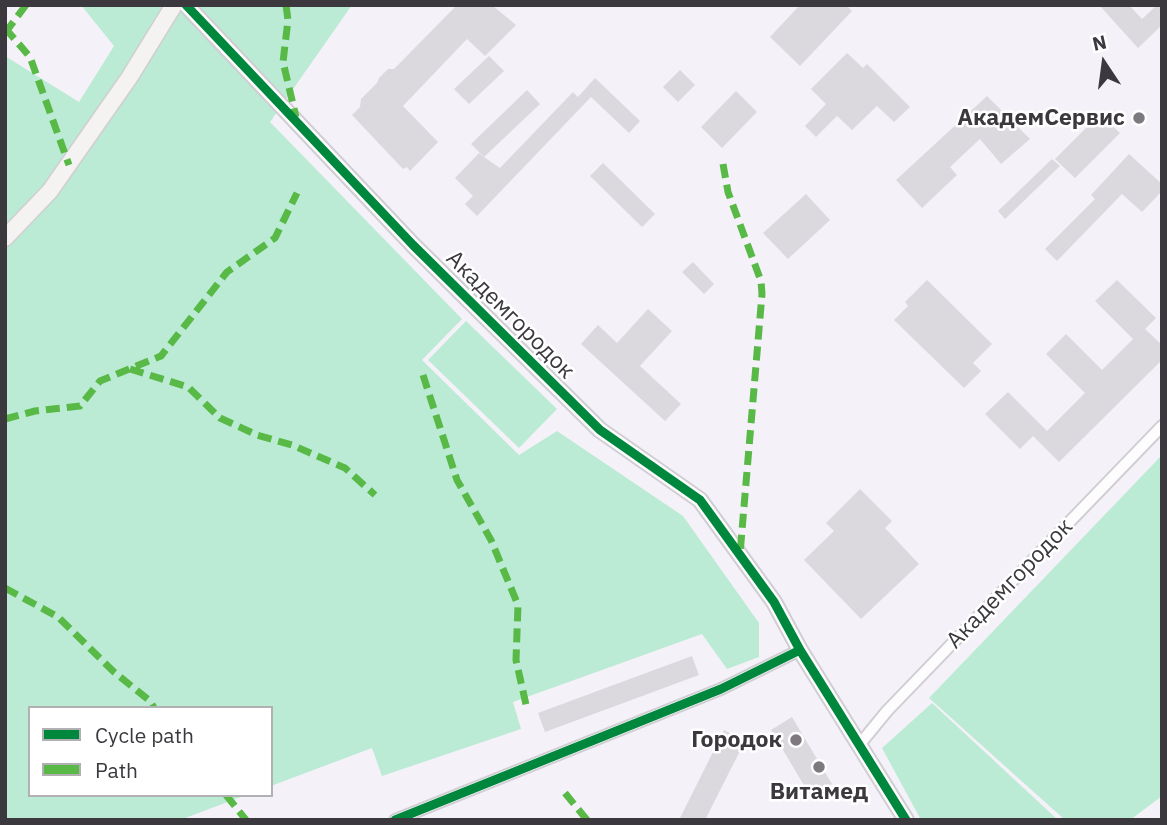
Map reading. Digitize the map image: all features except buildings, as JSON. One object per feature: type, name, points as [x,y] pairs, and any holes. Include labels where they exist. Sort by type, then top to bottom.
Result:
[{"type":"main road","points":[[5,238],[50,191],[129,78],[174,5]]},
{"type":"street","name":"Академгородок","points":[[186,5],[413,245],[600,430],[700,500],[774,602],[800,650],[906,820]]},
{"type":"street","name":"Академгородок","points":[[860,744],[887,711],[1162,426]]},
{"type":"street","points":[[395,820],[721,689],[800,650]]},
{"type":"green space","points":[[81,5],[352,5],[270,122],[462,319],[422,360],[519,455],[557,431],[683,516],[759,623],[759,657],[727,669],[702,634],[513,702],[521,729],[382,776],[372,748],[273,785],[273,706],[28,706],[28,797],[241,797],[180,820],[5,820],[5,56],[79,102],[114,46]]},
{"type":"green space","points":[[466,321],[557,409],[519,448],[428,360]]},
{"type":"green space","points":[[1162,455],[1162,796],[1130,820],[1065,820],[929,698]]},
{"type":"green space","points":[[932,703],[1058,820],[921,820],[882,748]]},
{"type":"marked path","points":[[5,33],[26,5]]},
{"type":"marked path","points":[[286,5],[288,20],[283,62],[296,117]]},
{"type":"marked path","points":[[5,28],[30,57],[69,165]]},
{"type":"marked path","points":[[723,164],[728,192],[761,281],[762,294],[740,554]]},
{"type":"marked path","points":[[5,419],[35,411],[80,406],[100,381],[161,356],[227,272],[275,238],[297,193]]},
{"type":"marked path","points":[[130,369],[188,387],[220,418],[345,468],[375,495]]},
{"type":"marked path","points":[[423,375],[457,480],[491,540],[518,605],[516,660],[527,709]]},
{"type":"marked path","points":[[5,588],[58,617],[153,706]]},
{"type":"marked path","points":[[565,793],[587,820]]},
{"type":"marked path","points":[[228,797],[246,820]]},
{"type":"cycle path","points":[[186,5],[413,245],[600,430],[700,500],[774,602],[800,650],[906,820]]},
{"type":"cycle path","points":[[395,820],[721,689],[800,650]]},
{"type":"place","name":"АкадемСервис","points":[[1139,118]]},
{"type":"place","name":"Городок","points":[[796,740]]},
{"type":"place","name":"Витамед","points":[[819,767]]}]
